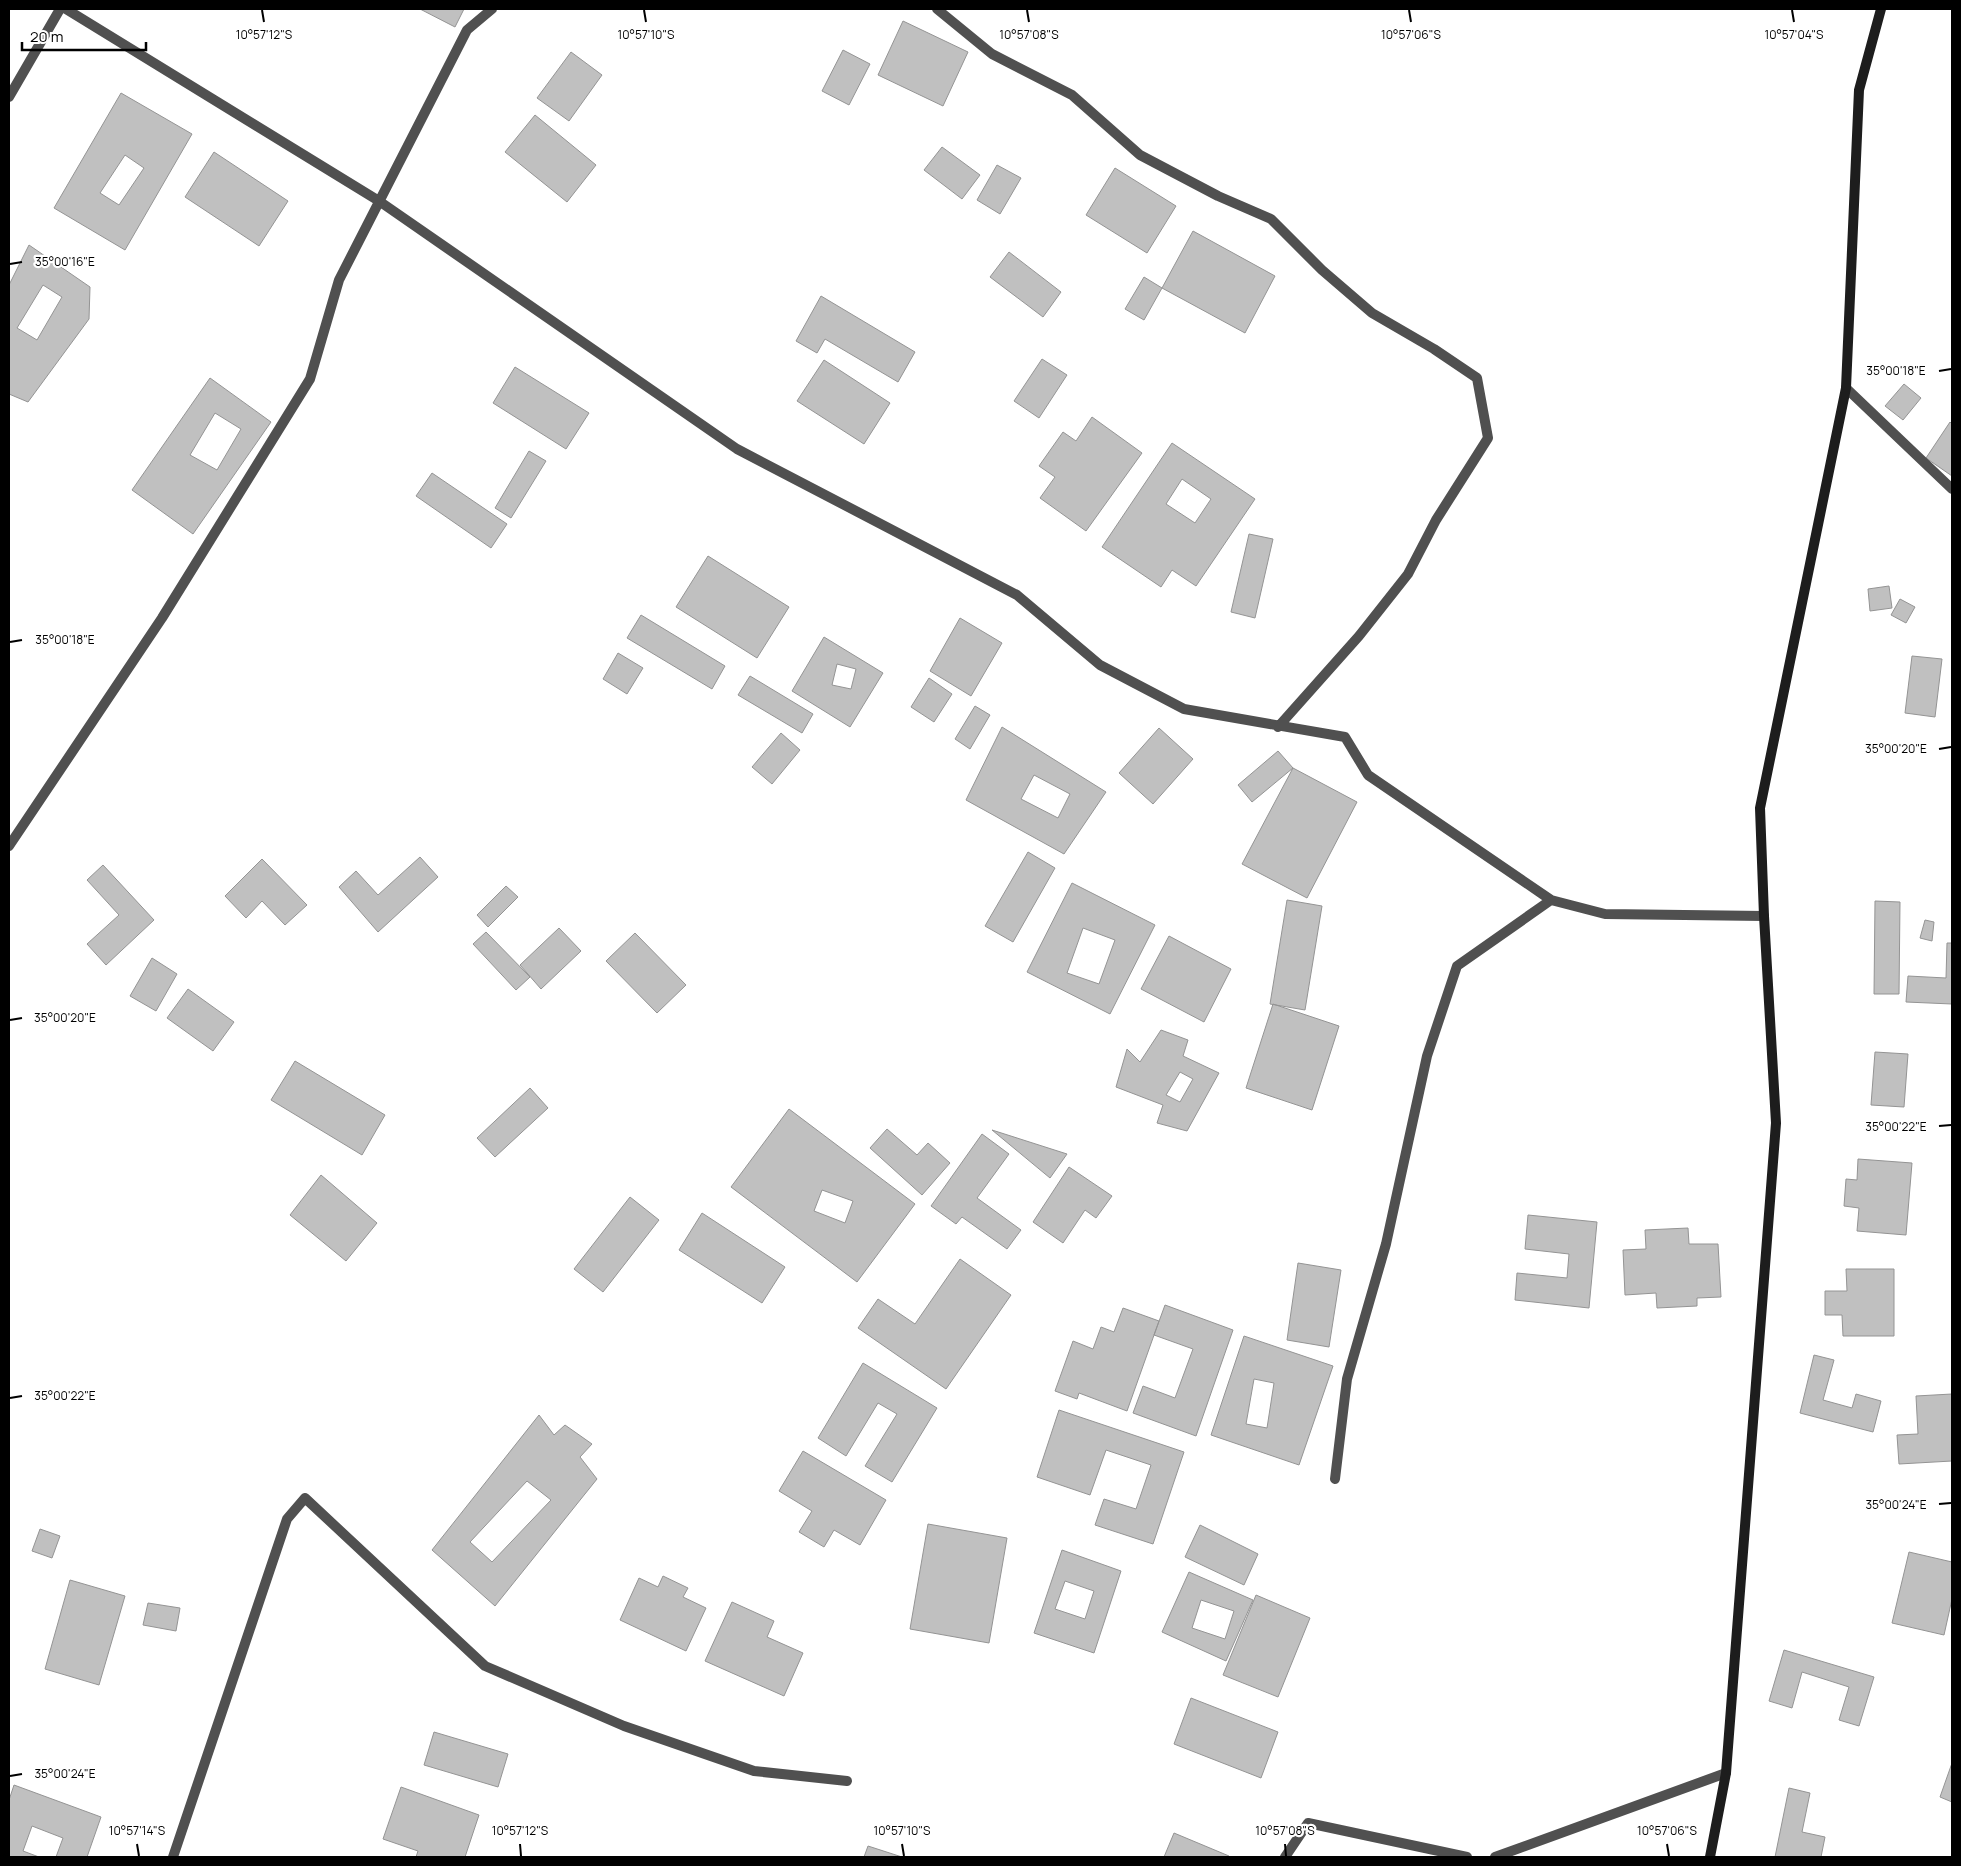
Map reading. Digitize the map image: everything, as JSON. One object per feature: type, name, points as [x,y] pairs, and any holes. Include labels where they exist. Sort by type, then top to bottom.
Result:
[{"type":"street","points":[[9,97],[60,9]]},
{"type":"street","points":[[66,9],[379,200],[737,449],[1017,595],[1100,665],[1184,708],[1278,727],[1345,737],[1368,775],[1551,900],[1605,914],[1764,916]]},
{"type":"street","points":[[9,846],[162,618],[310,379],[339,280],[467,30],[492,9]]},
{"type":"street","points":[[937,9],[992,54],[1072,95],[1140,155],[1218,196],[1270,220],[1322,270],[1372,313],[1434,349],[1477,378],[1488,438],[1436,520],[1408,574],[1359,636],[1278,727]]},
{"type":"street","points":[[1710,1857],[1726,1773],[1776,1124],[1760,808],[1846,388],[1859,90],[1881,9]]},
{"type":"street","points":[[1846,388],[1952,489]]},
{"type":"street","points":[[1335,1479],[1347,1379],[1386,1244],[1427,1056],[1457,966],[1551,900]]},
{"type":"street","points":[[173,1857],[287,1519],[305,1498],[485,1666],[624,1726],[754,1771],[847,1781]]},
{"type":"street","points":[[1495,1857],[1726,1773]]},
{"type":"street","points":[[1285,1857],[1308,1823],[1467,1857]]},
{"type":"building","points":[[420,9],[464,9],[455,27]]},
{"type":"building","points":[[903,21],[968,52],[943,106],[878,75]]},
{"type":"building","points":[[843,50],[870,64],[849,105],[822,91]]},
{"type":"building","points":[[571,52],[602,75],[569,121],[537,98]]},
{"type":"building","points":[[121,93],[192,134],[125,250],[54,208]],"holes":[[[125,155],[144,168],[119,205],[100,193]]]},
{"type":"building","points":[[535,115],[596,165],[567,202],[505,152]]},
{"type":"building","points":[[942,147],[980,175],[962,199],[924,170]]},
{"type":"building","points":[[214,152],[288,201],[259,246],[185,197]]},
{"type":"building","points":[[997,165],[1021,178],[1000,214],[977,200]]},
{"type":"building","points":[[1115,168],[1176,206],[1147,253],[1086,215]]},
{"type":"building","points":[[1193,231],[1275,276],[1245,333],[1162,288]]},
{"type":"building","points":[[29,245],[90,287],[89,319],[28,402],[9,394],[9,285]],"holes":[[[43,285],[62,297],[37,340],[17,328]]]},
{"type":"building","points":[[1009,252],[1061,292],[1043,317],[990,277]]},
{"type":"building","points":[[1144,277],[1162,288],[1144,320],[1125,309]]},
{"type":"building","points":[[821,296],[915,352],[898,382],[825,339],[817,353],[796,341]]},
{"type":"building","points":[[1042,359],[1067,375],[1039,418],[1014,401]]},
{"type":"building","points":[[824,360],[890,403],[864,444],[797,401]]},
{"type":"building","points":[[515,367],[589,413],[566,449],[493,403]]},
{"type":"building","points":[[210,378],[271,422],[193,534],[132,490]],"holes":[[[215,413],[241,429],[217,470],[190,455]]]},
{"type":"building","points":[[1904,384],[1921,398],[1903,420],[1885,406]]},
{"type":"building","points":[[1092,417],[1142,453],[1086,531],[1040,498],[1055,477],[1039,466],[1063,432],[1076,441]]},
{"type":"building","points":[[1950,422],[1952,424],[1952,476],[1926,458]]},
{"type":"building","points":[[1172,443],[1255,499],[1196,586],[1172,570],[1161,587],[1102,547]],"holes":[[[1182,479],[1211,499],[1195,523],[1166,504]]]},
{"type":"building","points":[[529,451],[546,461],[511,518],[495,508]]},
{"type":"building","points":[[432,473],[507,524],[491,548],[416,496]]},
{"type":"building","points":[[1249,534],[1273,539],[1255,618],[1231,612]]},
{"type":"building","points":[[708,556],[789,607],[757,658],[676,607]]},
{"type":"building","points":[[1889,586],[1892,608],[1870,611],[1868,589]]},
{"type":"building","points":[[1900,599],[1915,607],[1906,623],[1891,615]]},
{"type":"building","points":[[641,615],[725,666],[712,689],[627,638]]},
{"type":"building","points":[[960,618],[1002,643],[971,696],[930,671]]},
{"type":"building","points":[[824,637],[883,673],[850,727],[792,691]],"holes":[[[837,664],[856,669],[851,689],[832,685]]]},
{"type":"building","points":[[618,653],[643,668],[627,694],[603,679]]},
{"type":"building","points":[[1912,656],[1942,659],[1935,717],[1905,713]]},
{"type":"building","points":[[750,676],[813,714],[802,733],[738,695]]},
{"type":"building","points":[[929,678],[952,694],[934,722],[911,707]]},
{"type":"building","points":[[975,706],[990,715],[970,749],[955,739]]},
{"type":"building","points":[[1002,727],[1106,792],[1064,854],[966,800]],"holes":[[[1034,775],[1070,794],[1058,818],[1021,799]]]},
{"type":"building","points":[[1159,728],[1193,759],[1153,804],[1119,773]]},
{"type":"building","points":[[781,733],[800,750],[772,784],[752,767]]},
{"type":"building","points":[[1278,751],[1293,768],[1252,802],[1238,785]]},
{"type":"building","points":[[1293,768],[1357,802],[1307,898],[1242,864]]},
{"type":"building","points":[[1028,852],[1055,868],[1013,942],[985,926]]},
{"type":"building","points":[[420,857],[438,877],[378,932],[339,887],[356,871],[378,895]]},
{"type":"building","points":[[262,859],[307,905],[285,925],[262,901],[246,918],[225,896]]},
{"type":"building","points":[[103,865],[154,920],[106,965],[87,944],[119,915],[87,880]]},
{"type":"building","points":[[1072,883],[1155,925],[1110,1014],[1027,972]],"holes":[[[1083,928],[1115,940],[1099,984],[1067,973]]]},
{"type":"building","points":[[506,886],[518,897],[488,927],[477,915]]},
{"type":"building","points":[[1287,900],[1322,906],[1305,1010],[1270,1004]]},
{"type":"building","points":[[1875,901],[1900,902],[1899,994],[1874,994]]},
{"type":"building","points":[[1925,920],[1934,922],[1932,941],[1920,938]]},
{"type":"building","points":[[559,928],[581,951],[541,989],[520,965]]},
{"type":"building","points":[[486,932],[530,977],[516,990],[473,944]]},
{"type":"building","points":[[635,933],[686,985],[657,1013],[606,961]]},
{"type":"building","points":[[1169,936],[1231,969],[1204,1022],[1141,989]]},
{"type":"building","points":[[1947,943],[1952,943],[1952,1004],[1906,1002],[1908,976],[1946,978]]},
{"type":"building","points":[[152,958],[177,974],[156,1011],[130,996]]},
{"type":"building","points":[[188,989],[234,1022],[213,1051],[167,1018]]},
{"type":"building","points":[[1273,1004],[1339,1026],[1312,1110],[1246,1088]]},
{"type":"building","points":[[1161,1030],[1188,1040],[1183,1056],[1219,1073],[1187,1131],[1157,1123],[1163,1105],[1116,1087],[1127,1049],[1140,1062]],"holes":[[[1180,1072],[1193,1079],[1180,1102],[1166,1095]]]},
{"type":"building","points":[[1875,1052],[1908,1054],[1904,1107],[1871,1105]]},
{"type":"building","points":[[295,1061],[385,1115],[362,1155],[271,1100]]},
{"type":"building","points":[[530,1088],[548,1108],[495,1157],[477,1138]]},
{"type":"building","points":[[789,1109],[915,1204],[857,1282],[731,1187]],"holes":[[[822,1190],[853,1201],[845,1223],[814,1211]]]},
{"type":"building","points":[[887,1129],[917,1155],[928,1143],[950,1163],[922,1195],[870,1148]]},
{"type":"building","points":[[992,1130],[1067,1154],[1050,1178]]},
{"type":"building","points":[[982,1134],[1009,1154],[977,1198],[1021,1230],[1007,1249],[962,1217],[956,1224],[931,1206]]},
{"type":"building","points":[[1858,1159],[1912,1163],[1906,1235],[1857,1231],[1859,1208],[1844,1206],[1846,1179],[1857,1180]]},
{"type":"building","points":[[1069,1167],[1112,1196],[1096,1218],[1085,1210],[1063,1243],[1033,1222]]},
{"type":"building","points":[[321,1175],[377,1223],[346,1261],[290,1215]]},
{"type":"building","points":[[630,1197],[659,1220],[603,1292],[574,1269]]},
{"type":"building","points":[[702,1213],[785,1267],[762,1303],[679,1250]]},
{"type":"building","points":[[1528,1215],[1597,1222],[1589,1308],[1515,1300],[1517,1273],[1567,1278],[1569,1254],[1525,1249]]},
{"type":"building","points":[[1688,1228],[1689,1244],[1718,1244],[1721,1297],[1697,1298],[1697,1306],[1657,1308],[1656,1293],[1625,1295],[1623,1250],[1646,1249],[1645,1230]]},
{"type":"building","points":[[960,1259],[1011,1295],[946,1389],[858,1328],[878,1299],[915,1324]]},
{"type":"building","points":[[1298,1263],[1341,1270],[1329,1347],[1287,1340]]},
{"type":"building","points":[[1846,1269],[1894,1269],[1894,1336],[1843,1336],[1842,1315],[1825,1315],[1825,1291],[1847,1291]]},
{"type":"building","points":[[1165,1305],[1233,1330],[1196,1436],[1133,1413],[1143,1386],[1175,1398],[1193,1349],[1154,1335]]},
{"type":"building","points":[[1123,1308],[1159,1321],[1127,1411],[1079,1393],[1077,1399],[1055,1391],[1073,1341],[1093,1349],[1101,1327],[1114,1332]]},
{"type":"building","points":[[1244,1336],[1333,1366],[1299,1465],[1211,1435]],"holes":[[[1254,1379],[1274,1383],[1267,1428],[1246,1424]]]},
{"type":"building","points":[[1814,1355],[1834,1360],[1823,1400],[1852,1408],[1856,1394],[1881,1401],[1873,1432],[1800,1413]]},
{"type":"building","points":[[863,1363],[937,1408],[892,1482],[865,1466],[897,1414],[878,1403],[846,1456],[818,1438]]},
{"type":"building","points":[[1952,1394],[1952,1461],[1899,1464],[1897,1435],[1918,1434],[1916,1396]]},
{"type":"building","points":[[1059,1410],[1184,1452],[1153,1544],[1095,1525],[1104,1499],[1136,1509],[1151,1465],[1106,1450],[1090,1495],[1037,1477]]},
{"type":"building","points":[[539,1415],[554,1435],[565,1425],[592,1444],[580,1457],[597,1479],[495,1606],[432,1550]],"holes":[[[527,1481],[551,1500],[492,1562],[470,1542]]]},
{"type":"building","points":[[803,1451],[886,1500],[860,1545],[834,1530],[824,1547],[799,1532],[812,1511],[779,1491]]},
{"type":"building","points":[[928,1524],[1007,1538],[989,1643],[910,1629]]},
{"type":"building","points":[[1200,1525],[1258,1554],[1244,1585],[1185,1557]]},
{"type":"building","points":[[40,1529],[60,1536],[52,1558],[32,1551]]},
{"type":"building","points":[[1062,1550],[1121,1571],[1094,1653],[1034,1633]],"holes":[[[1065,1581],[1094,1591],[1085,1619],[1055,1609]]]},
{"type":"building","points":[[1909,1552],[1952,1562],[1952,1599],[1944,1635],[1892,1623]]},
{"type":"building","points":[[1189,1572],[1253,1600],[1226,1661],[1162,1632]],"holes":[[[1201,1600],[1234,1611],[1225,1639],[1192,1628]]]},
{"type":"building","points":[[663,1576],[688,1588],[683,1597],[706,1608],[686,1651],[620,1620],[639,1578],[658,1587]]},
{"type":"building","points":[[70,1580],[125,1596],[99,1685],[45,1669]]},
{"type":"building","points":[[1256,1595],[1310,1618],[1278,1697],[1223,1675]]},
{"type":"building","points":[[732,1602],[774,1621],[767,1637],[803,1653],[784,1696],[705,1661]]},
{"type":"building","points":[[148,1603],[180,1608],[176,1631],[143,1625]]},
{"type":"building","points":[[1784,1650],[1874,1677],[1859,1726],[1839,1720],[1849,1687],[1802,1672],[1792,1708],[1769,1701]]},
{"type":"building","points":[[1191,1698],[1278,1732],[1261,1778],[1174,1744]]},
{"type":"building","points":[[434,1732],[508,1754],[498,1787],[424,1765]]},
{"type":"building","points":[[1952,1763],[1952,1802],[1940,1797]]},
{"type":"building","points":[[14,1785],[101,1817],[87,1857],[56,1857],[63,1838],[32,1826],[23,1851],[39,1857],[9,1857],[9,1800]]},
{"type":"building","points":[[401,1787],[479,1815],[465,1857],[416,1857],[418,1851],[383,1839]]},
{"type":"building","points":[[1789,1788],[1810,1793],[1802,1832],[1825,1837],[1821,1857],[1775,1857]]},
{"type":"building","points":[[1174,1833],[1229,1856],[1164,1857]]},
{"type":"building","points":[[868,1846],[902,1857],[864,1857]]}]
